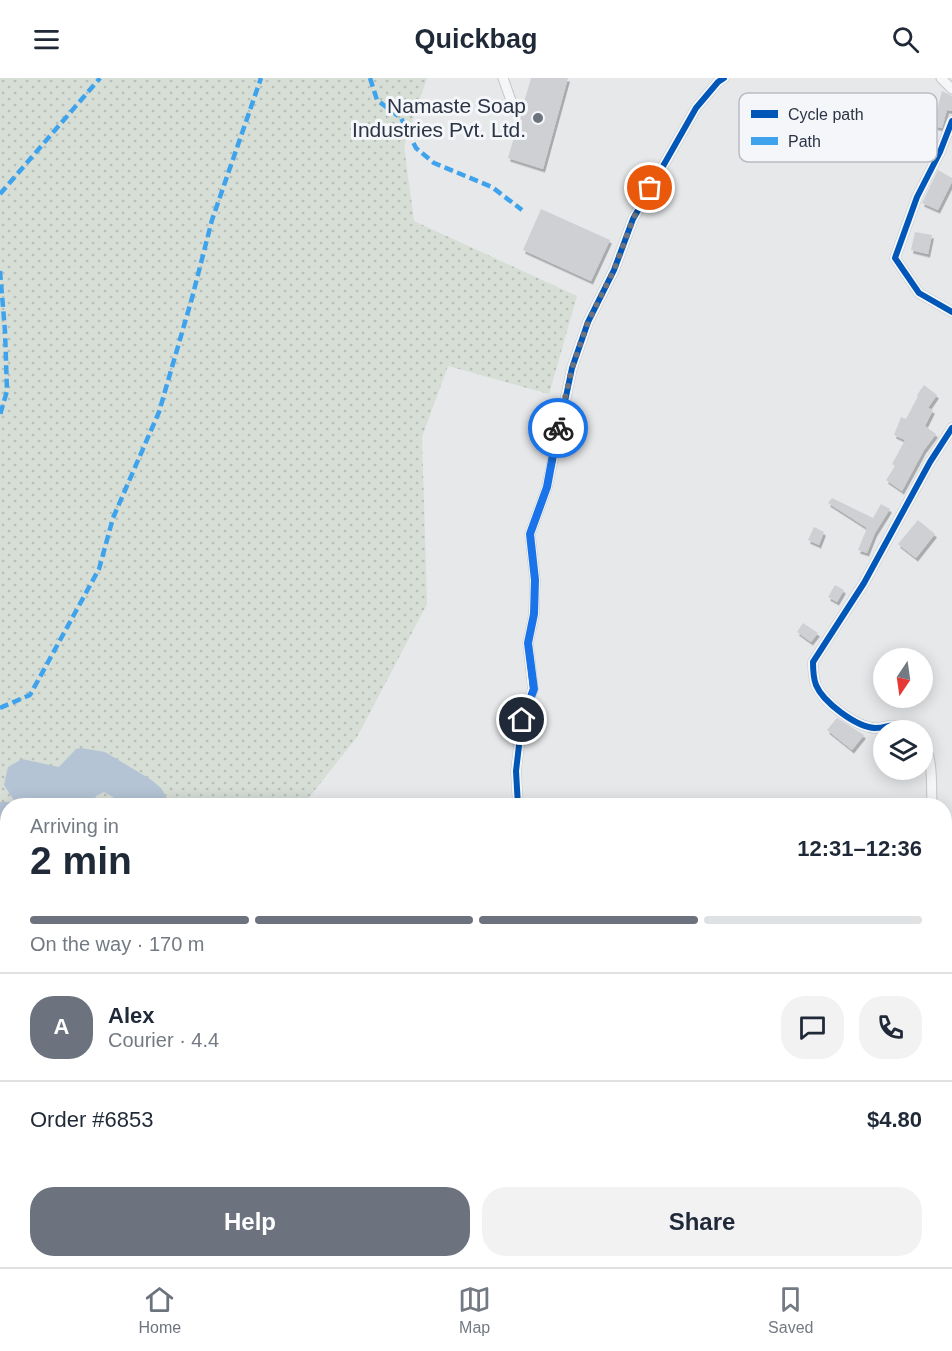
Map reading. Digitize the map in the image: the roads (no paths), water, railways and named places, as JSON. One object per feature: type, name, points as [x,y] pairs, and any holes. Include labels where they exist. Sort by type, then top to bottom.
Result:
[{"type":"street","points":[[503,78],[515,112]]},
{"type":"street","points":[[518,798],[516,771],[522,720],[534,689],[528,643],[534,614],[535,580],[530,534],[547,487],[572,368],[588,322],[614,270],[633,219],[696,108],[724,78]]},
{"type":"street","points":[[941,78],[952,89]]},
{"type":"street","points":[[937,158],[952,121]]},
{"type":"street","points":[[935,162],[917,197],[895,258],[919,292],[952,312]]},
{"type":"street","points":[[873,728],[858,724],[824,698],[816,685],[813,662],[864,583],[930,462],[952,428]]},
{"type":"street","points":[[931,780],[932,798]]},
{"type":"water","points":[[76,749],[105,752],[150,779],[161,788],[167,798],[114,798],[104,792],[95,798],[12,798],[4,785],[8,767],[22,759],[59,767]]},
{"type":"place","name":"Namaste Soap Industries Pvt. Ltd.","points":[[538,118]]}]
